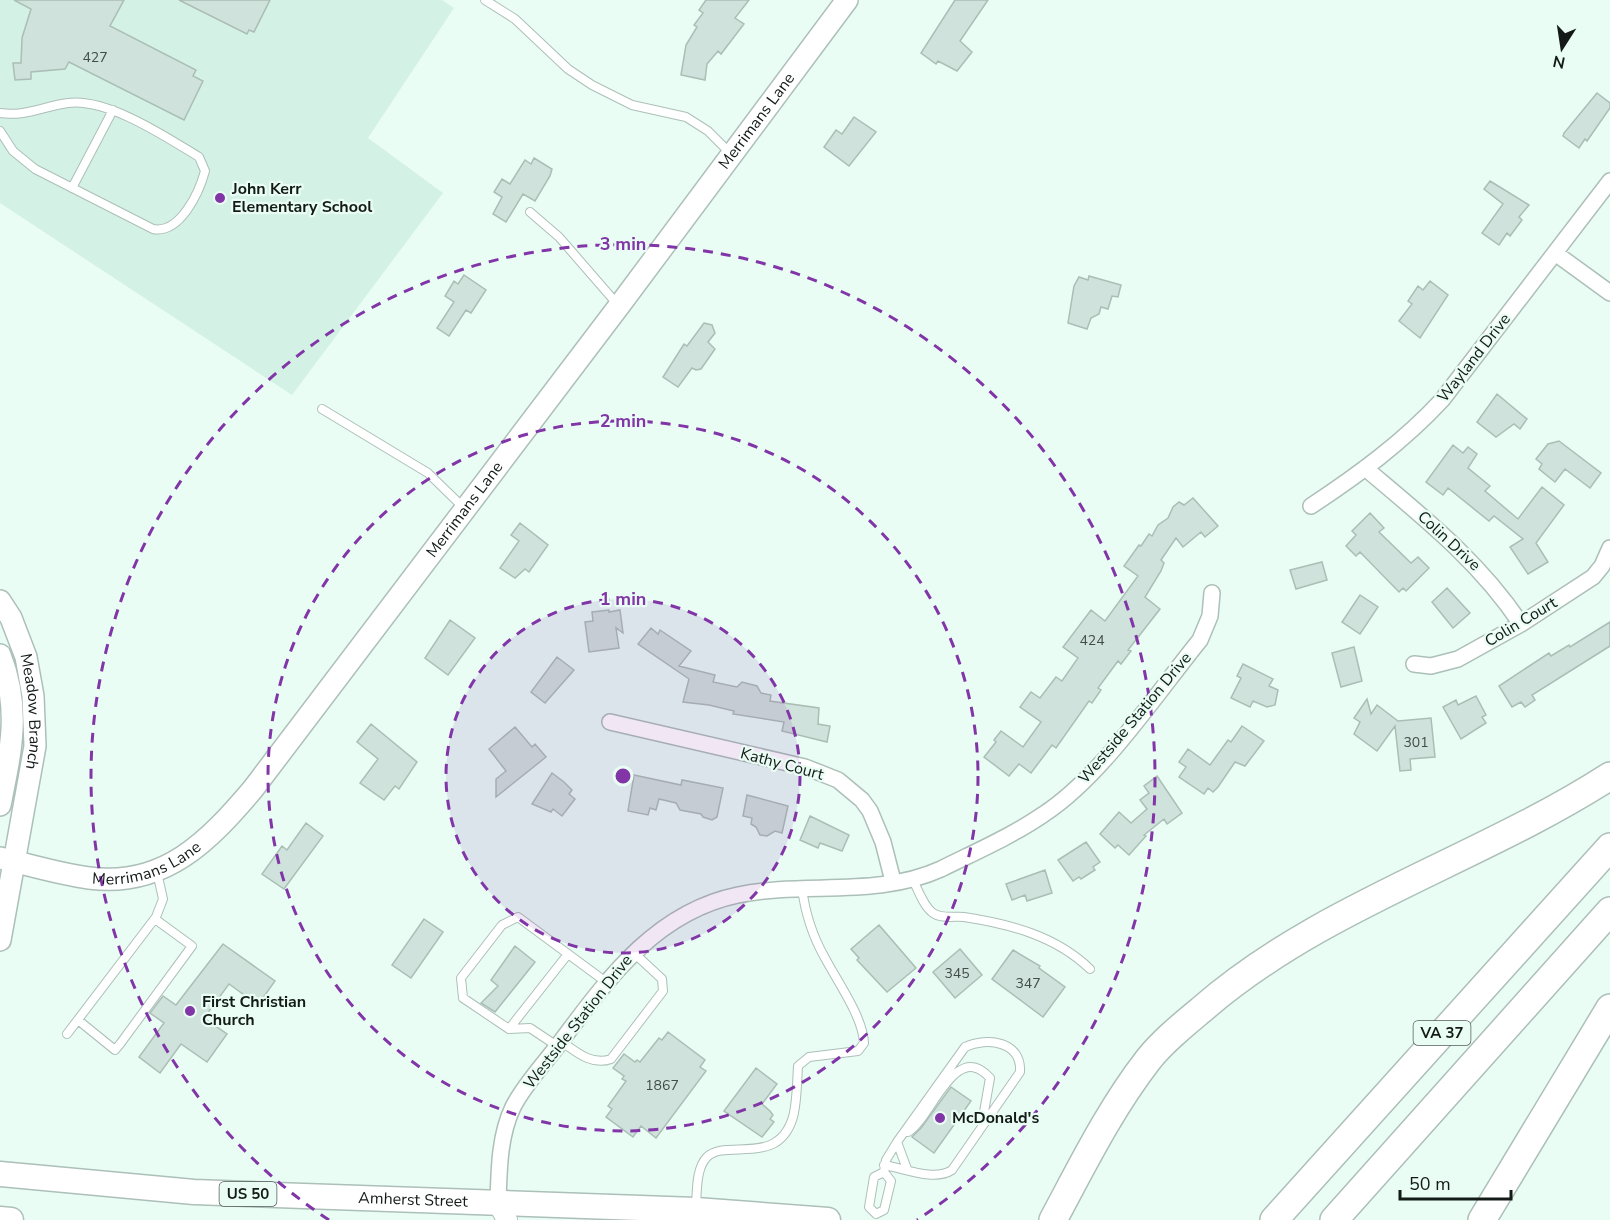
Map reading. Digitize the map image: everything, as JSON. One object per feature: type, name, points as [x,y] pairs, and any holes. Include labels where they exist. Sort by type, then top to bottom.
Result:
[{"type":"highway","points":[[1053,1220],[1096,1141],[1149,1060],[1218,995],[1306,936],[1518,828],[1610,776]]},
{"type":"highway","name":"VA 37","points":[[1274,1220],[1610,847]]},
{"type":"highway","name":"VA 37","points":[[1334,1220],[1610,911]]},
{"type":"highway","points":[[1482,1220],[1610,1008]]},
{"type":"main road","name":"Merrimans Lane","points":[[8,860],[68,875],[104,879],[139,876],[157,870],[193,851],[221,826],[253,789],[465,510],[847,0]]},
{"type":"main road","name":"Meadow Branch","points":[[0,601],[11,618],[26,657],[33,696],[35,746],[8,860],[0,940]]},
{"type":"main road","name":"Meadow Branch","points":[[0,655],[13,704],[13,742],[0,805]]},
{"type":"main road","name":"Amherst Street","points":[[0,1174],[194,1192],[499,1214],[696,1210],[828,1220]]},
{"type":"main road","points":[[0,1219],[11,1220]]},
{"type":"street","name":"Wayland Drive","points":[[1311,506],[1365,468],[1417,427],[1442,400],[1610,181]]},
{"type":"street","points":[[1555,254],[1610,293]]},
{"type":"street","name":"Colin Drive","points":[[1365,468],[1455,544],[1481,571],[1521,624]]},
{"type":"street","name":"Colin Court","points":[[1414,664],[1431,666],[1458,659],[1521,624],[1593,577],[1602,566],[1610,549]]},
{"type":"street","name":"Westside Station Drive","points":[[499,1214],[503,1137],[513,1107],[606,982],[633,952],[665,926],[704,905],[768,889],[838,889],[912,878],[938,870],[1046,814],[1092,774],[1200,640],[1210,616],[1212,593]]},
{"type":"street","name":"Kathy Court","points":[[610,722],[805,767],[838,780],[862,800],[870,811],[883,842],[893,881]]},
{"type":"lane","points":[[485,0],[515,19],[568,69],[592,85],[632,105],[686,117],[708,131],[731,154]]},
{"type":"lane","points":[[0,113],[21,114],[77,103],[113,110],[200,157],[205,165],[202,180],[176,224],[159,230],[146,226],[72,188],[20,158],[0,131]]},
{"type":"lane","points":[[72,188],[113,110]]},
{"type":"lane","points":[[530,212],[559,237],[619,306]]},
{"type":"lane","points":[[322,409],[428,472],[465,510]]},
{"type":"lane","points":[[67,1034],[155,919],[163,899],[157,870]]},
{"type":"lane","points":[[912,878],[927,908],[935,915],[991,922],[1032,933],[1072,951],[1090,969]]},
{"type":"lane","points":[[696,1210],[701,1166],[708,1156],[715,1152],[760,1149],[775,1143],[785,1131],[793,1118],[798,1066],[802,1060],[809,1057],[858,1051],[864,1042],[850,1005],[813,930],[802,888]]},
{"type":"lane","points":[[606,982],[518,917],[502,925],[461,978],[463,998],[509,1029],[530,1028],[591,1060],[602,1062],[611,1059],[663,991],[662,979],[633,952]]},
{"type":"lane","points":[[78,1020],[115,1050],[120,1044],[192,946],[155,919]]},
{"type":"lane","points":[[509,1029],[568,954]]},
{"type":"lane","points":[[884,1168],[891,1181],[885,1210],[876,1217],[869,1207],[874,1177],[884,1168],[900,1138],[965,1047],[988,1040],[1003,1044],[1016,1053],[1021,1062],[1020,1072],[952,1170],[945,1175],[933,1175],[907,1169],[884,1168]]},
{"type":"lane","points":[[900,1138],[912,1130],[957,1072],[973,1068],[985,1072],[990,1078],[989,1098],[980,1131]]},
{"type":"lane","points":[[900,1138],[907,1169]]},
{"type":"shaded area","name":"John Kerr Elementary School","points":[[0,0],[442,0],[454,8],[368,138],[443,193],[292,395],[0,203]]},
{"type":"building","points":[[14,0],[124,0],[110,26],[196,70],[193,76],[203,81],[184,120],[69,62],[65,69],[31,72],[31,79],[15,80],[13,63],[21,63],[22,38],[31,9]]},
{"type":"building","points":[[179,0],[270,0],[254,32],[249,30],[247,34]]},
{"type":"building","points":[[706,0],[749,0],[735,18],[744,24],[721,54],[718,51],[707,64],[705,80],[681,75],[686,45],[697,27],[694,25],[703,13],[699,10]]},
{"type":"building","points":[[955,0],[988,0],[960,41],[972,52],[957,71],[938,61],[936,64],[921,53]]},
{"type":"building","points":[[1597,93],[1610,103],[1610,108],[1587,141],[1585,139],[1579,148],[1563,136]]},
{"type":"building","points":[[854,117],[876,132],[849,166],[824,147],[836,130],[842,134]]},
{"type":"building","points":[[534,158],[552,169],[550,176],[535,201],[523,194],[506,222],[493,214],[502,197],[494,192],[502,179],[510,184],[525,160],[531,164]]},
{"type":"building","points":[[1490,181],[1529,205],[1519,217],[1522,220],[1510,236],[1507,233],[1499,245],[1482,233],[1503,204],[1484,189]]},
{"type":"building","points":[[464,275],[486,290],[471,313],[466,310],[449,336],[437,328],[454,302],[445,296],[454,281],[458,284]]},
{"type":"building","points":[[1089,276],[1121,285],[1118,297],[1112,296],[1108,309],[1101,307],[1099,314],[1091,318],[1087,329],[1068,323],[1074,286],[1079,277],[1088,280]]},
{"type":"building","points":[[1430,281],[1448,295],[1420,338],[1399,321],[1412,304],[1408,301],[1418,286],[1423,290]]},
{"type":"building","points":[[704,323],[712,325],[715,333],[708,342],[715,349],[701,369],[692,368],[678,387],[663,377],[684,344],[687,346]]},
{"type":"building","points":[[1497,394],[1527,419],[1520,429],[1514,424],[1496,437],[1477,422]]},
{"type":"building","points":[[1559,441],[1601,473],[1590,488],[1565,469],[1555,482],[1539,469],[1542,464],[1536,459],[1548,444]]},
{"type":"building","points":[[1453,445],[1463,453],[1468,447],[1477,454],[1468,468],[1490,486],[1485,491],[1518,519],[1542,487],[1564,505],[1536,543],[1548,562],[1528,574],[1510,547],[1523,539],[1494,516],[1489,521],[1448,488],[1443,495],[1426,482]]},
{"type":"building","points":[[1193,498],[1218,526],[1205,537],[1201,532],[1183,547],[1176,538],[1161,560],[1164,563],[1161,571],[1145,597],[1160,609],[1128,650],[1131,651],[1121,664],[1118,661],[1098,688],[1101,690],[1092,703],[1089,701],[1056,748],[1052,745],[1031,773],[1019,764],[1009,776],[984,757],[996,742],[994,740],[1001,731],[1023,747],[1041,722],[1020,707],[1031,692],[1040,698],[1056,677],[1062,681],[1078,658],[1063,647],[1091,610],[1105,621],[1138,576],[1124,566],[1139,545],[1141,546],[1149,534],[1152,536],[1158,525],[1168,518],[1173,507],[1179,502],[1184,505]]},
{"type":"building","points":[[1370,513],[1384,528],[1379,532],[1411,563],[1418,557],[1429,568],[1406,591],[1403,588],[1399,592],[1360,552],[1356,556],[1346,546],[1356,535],[1352,531]]},
{"type":"building","points":[[520,523],[548,545],[529,572],[525,569],[515,578],[500,568],[519,541],[511,535]]},
{"type":"building","points":[[1322,562],[1327,580],[1296,589],[1290,570]]},
{"type":"building","points":[[1447,588],[1470,613],[1453,628],[1432,602]]},
{"type":"building","points":[[1360,595],[1378,607],[1360,634],[1342,622]]},
{"type":"building","points":[[609,610],[609,612],[620,610],[623,633],[616,628],[619,648],[589,652],[585,622],[593,621],[592,612]]},
{"type":"building","points":[[450,620],[475,638],[448,675],[425,658]]},
{"type":"building","points":[[1610,622],[1610,646],[1532,695],[1535,700],[1525,707],[1521,702],[1512,707],[1499,686],[1549,653],[1551,656],[1569,645],[1570,647]]},
{"type":"building","points":[[651,628],[658,634],[660,630],[691,651],[679,666],[715,675],[713,682],[737,687],[742,682],[757,686],[761,693],[771,695],[770,701],[819,708],[818,724],[830,726],[827,742],[782,731],[784,722],[733,714],[734,711],[709,705],[683,702],[689,679],[638,644]]},
{"type":"building","points":[[1354,647],[1362,681],[1341,687],[1332,653]]},
{"type":"building","points":[[557,657],[574,670],[545,703],[531,692]]},
{"type":"building","points":[[1243,664],[1273,679],[1269,686],[1278,690],[1275,705],[1267,707],[1253,701],[1250,707],[1231,698],[1241,678],[1237,676]]},
{"type":"building","points":[[1476,696],[1486,715],[1482,717],[1486,723],[1461,739],[1443,707],[1456,700],[1458,705]]},
{"type":"building","points":[[1367,699],[1371,714],[1377,705],[1398,721],[1431,718],[1435,757],[1410,759],[1411,770],[1400,771],[1395,726],[1377,751],[1354,734],[1360,722],[1354,718]]},
{"type":"building","points":[[371,724],[417,762],[399,789],[395,786],[384,800],[360,783],[378,759],[357,742]]},
{"type":"building","points":[[1242,726],[1264,741],[1245,766],[1235,762],[1213,792],[1208,788],[1204,794],[1179,777],[1186,767],[1179,762],[1188,749],[1210,765],[1228,740],[1231,742]]},
{"type":"building","points":[[515,727],[532,747],[535,744],[546,757],[496,797],[496,779],[506,771],[489,749]]},
{"type":"building","points":[[552,773],[572,790],[569,794],[575,799],[562,816],[553,809],[551,812],[532,804]]},
{"type":"building","points":[[634,775],[681,785],[682,780],[723,788],[717,817],[712,820],[701,814],[680,810],[676,803],[659,799],[656,810],[650,808],[648,815],[628,811]]},
{"type":"building","points":[[1157,776],[1182,813],[1167,824],[1164,819],[1144,835],[1146,836],[1129,855],[1118,845],[1115,848],[1100,834],[1119,812],[1131,823],[1147,809],[1140,800],[1149,793],[1144,786]]},
{"type":"building","points":[[747,795],[788,806],[782,833],[775,831],[767,836],[760,835],[756,827],[751,824],[752,818],[743,816]]},
{"type":"building","points":[[810,816],[849,835],[842,851],[820,843],[818,848],[800,840]]},
{"type":"building","points":[[306,823],[323,836],[284,889],[262,874],[282,846],[287,850]]},
{"type":"building","points":[[1086,842],[1100,862],[1093,867],[1095,870],[1073,881],[1058,860]]},
{"type":"building","points":[[1045,870],[1052,893],[1027,901],[1025,895],[1012,900],[1006,884]]},
{"type":"building","points":[[424,919],[443,932],[411,978],[392,965]]},
{"type":"building","points":[[879,925],[916,968],[887,992],[857,960],[859,958],[851,949]]},
{"type":"building","name":"First Christian Church","points":[[223,944],[275,981],[258,1005],[229,984],[204,1018],[227,1034],[207,1062],[181,1044],[160,1073],[139,1057],[164,1023],[150,1013],[163,996],[176,1005]]},
{"type":"building","points":[[515,946],[535,962],[495,1012],[481,1003],[498,986],[491,980]]},
{"type":"building","points":[[960,949],[982,975],[955,998],[933,972]]},
{"type":"building","points":[[1013,950],[1040,966],[1039,968],[1065,987],[1043,1017],[992,979]]},
{"type":"building","points":[[668,1032],[705,1060],[700,1067],[706,1071],[656,1138],[641,1126],[633,1137],[606,1117],[612,1109],[608,1106],[626,1081],[622,1079],[624,1076],[613,1068],[624,1054],[635,1062],[637,1060],[640,1062],[659,1038],[662,1040]]},
{"type":"building","points":[[756,1068],[777,1084],[762,1104],[773,1115],[770,1119],[774,1122],[762,1137],[724,1111]]},
{"type":"building","name":"McDonald's","points":[[951,1087],[971,1101],[934,1153],[912,1137]]},
{"type":"place","name":"John Kerr Elementary School","points":[[220,198]]},
{"type":"place","name":"First Christian Church","points":[[190,1011]]},
{"type":"place","name":"McDonald's","points":[[940,1118]]}]
